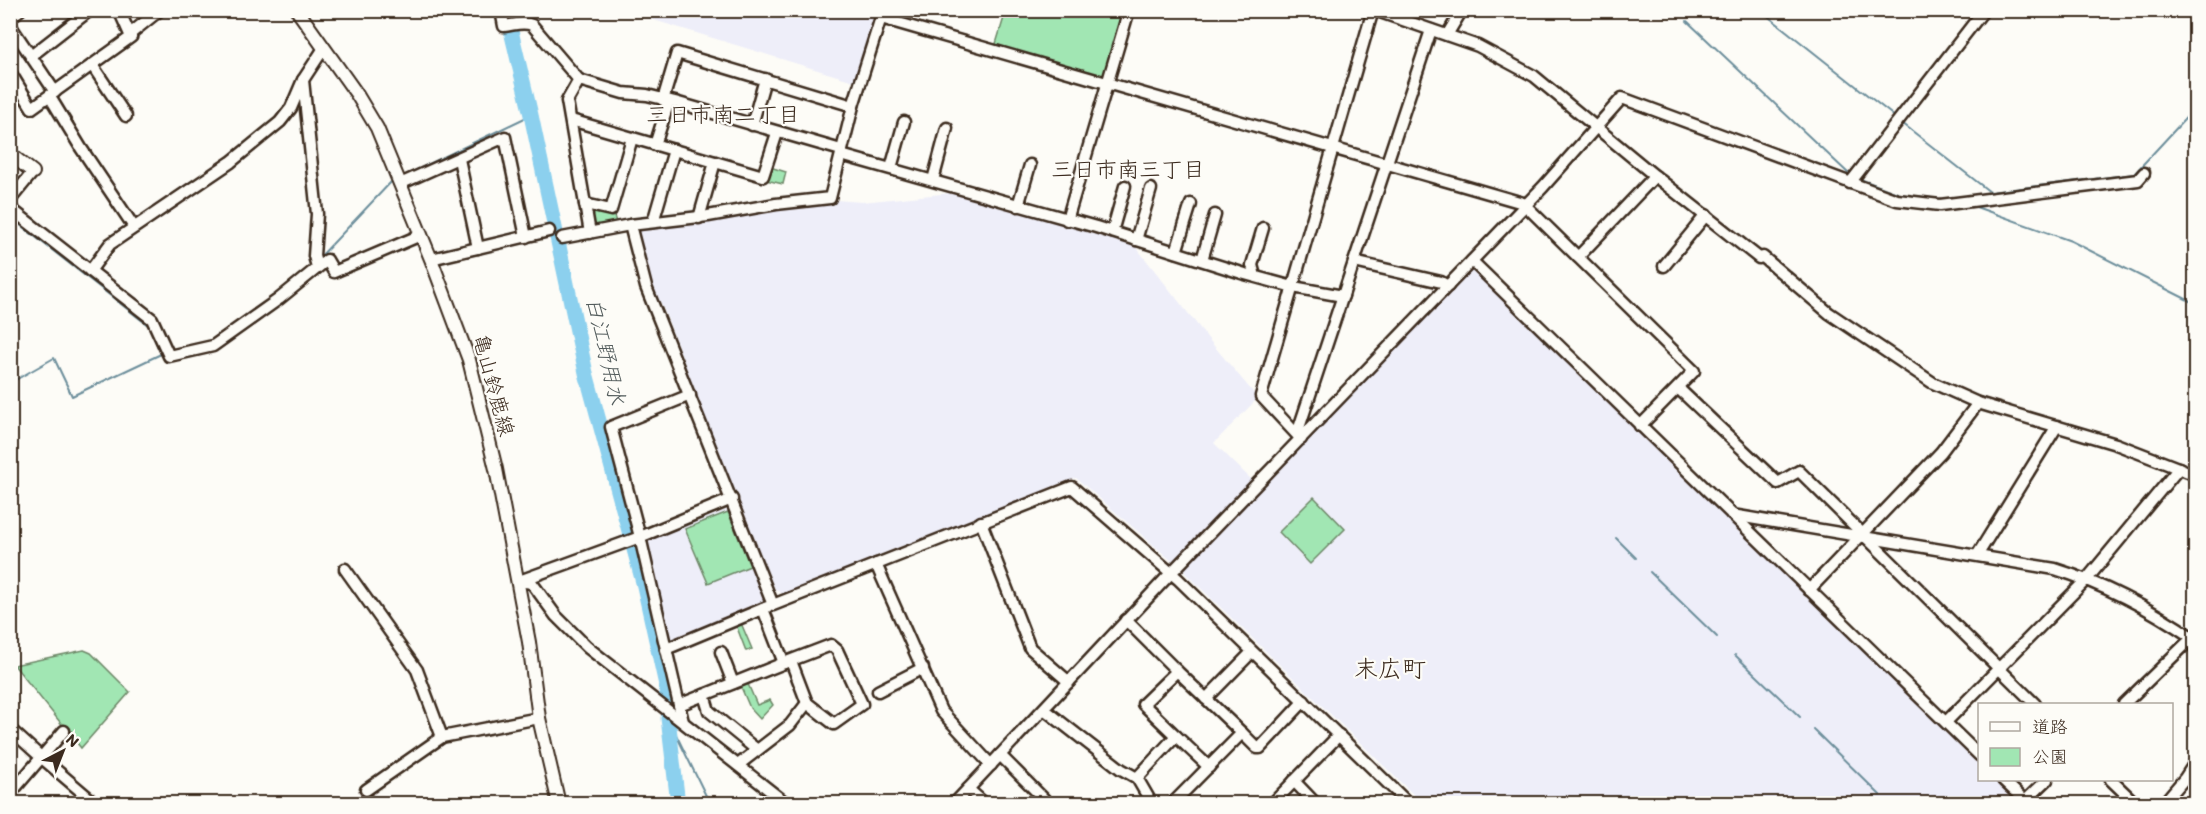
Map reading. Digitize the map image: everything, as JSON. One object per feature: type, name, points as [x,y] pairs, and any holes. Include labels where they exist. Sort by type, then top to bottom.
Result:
[{"type":"main road","name":"亀山鈴鹿線","points":[[297,10],[372,119],[431,259],[470,360],[496,469],[530,642],[539,718],[559,804]]},
{"type":"main road","points":[[10,154],[33,172]]},
{"type":"street","points":[[10,18],[20,10]]},
{"type":"street","points":[[31,56],[90,10]]},
{"type":"street","points":[[119,10],[130,34]]},
{"type":"street","points":[[10,72],[33,108],[131,37],[130,34],[160,10]]},
{"type":"street","points":[[501,10],[504,26],[527,23],[532,26],[579,80],[622,93],[666,100],[1293,287],[1343,296]]},
{"type":"street","points":[[1067,220],[1129,10]]},
{"type":"street","points":[[1299,437],[1261,396],[1374,10],[1479,46],[1514,64],[1550,87],[1655,176],[1759,258],[1763,257],[1829,313],[1933,383],[1978,403],[2116,444],[2196,475]]},
{"type":"street","points":[[1447,35],[1462,10]]},
{"type":"street","points":[[1850,183],[1984,10]]},
{"type":"street","points":[[562,238],[630,225],[699,218],[776,204],[830,198],[853,106],[882,14],[1525,205],[1694,371],[1640,426]]},
{"type":"street","points":[[10,25],[31,56],[81,148],[134,227]]},
{"type":"street","points":[[1299,437],[1385,165],[1431,30]]},
{"type":"street","points":[[90,271],[110,244],[231,162],[280,122],[291,108],[303,80],[324,48]]},
{"type":"street","points":[[655,144],[677,53],[853,106]]},
{"type":"street","points":[[92,65],[126,116]]},
{"type":"street","points":[[752,125],[765,79]]},
{"type":"street","points":[[303,80],[317,214],[314,256],[317,267]]},
{"type":"street","points":[[579,80],[567,101],[590,233]]},
{"type":"street","points":[[954,804],[1299,437],[1525,205],[1622,98],[1897,200],[1940,205],[2138,180],[2144,173]]},
{"type":"street","points":[[571,120],[763,176],[777,133]]},
{"type":"street","points":[[891,168],[904,122]]},
{"type":"street","points":[[933,180],[947,128]]},
{"type":"street","points":[[400,184],[505,137],[526,237]]},
{"type":"street","points":[[585,204],[611,210],[632,138]]},
{"type":"street","points":[[652,222],[674,150]]},
{"type":"street","points":[[459,159],[478,248]]},
{"type":"street","points":[[699,218],[715,162]]},
{"type":"street","points":[[1018,206],[1030,165]]},
{"type":"street","points":[[10,200],[33,172]]},
{"type":"street","points":[[1578,257],[1655,176]]},
{"type":"street","points":[[1112,232],[1125,186]]},
{"type":"street","points":[[1136,240],[1151,189]]},
{"type":"street","points":[[1176,252],[1191,204]]},
{"type":"street","points":[[10,208],[152,319],[170,356],[213,346],[304,280],[327,260],[334,272],[421,235]]},
{"type":"street","points":[[1202,260],[1215,215]]},
{"type":"street","points":[[1664,266],[1706,215]]},
{"type":"street","points":[[630,225],[646,287],[732,499],[787,662],[807,704],[834,724],[862,704],[837,650],[831,645],[787,662],[733,683],[679,705]]},
{"type":"street","points":[[1255,276],[1252,265],[1263,228]]},
{"type":"street","points":[[431,259],[549,231]]},
{"type":"street","points":[[1472,261],[1978,754]]},
{"type":"street","points":[[1354,262],[1441,282],[1448,286]]},
{"type":"street","points":[[1678,387],[1778,483],[1799,471],[2033,703]]},
{"type":"street","points":[[683,722],[666,649],[635,539],[611,427],[690,394]]},
{"type":"street","points":[[1809,590],[1941,452],[1978,403]]},
{"type":"street","points":[[1978,554],[2057,426]]},
{"type":"street","points":[[1946,722],[2087,579],[2179,468]]},
{"type":"street","points":[[666,649],[1072,487],[1171,573],[1409,804]]},
{"type":"street","points":[[518,581],[635,539],[732,499]]},
{"type":"street","points":[[1732,515],[1978,554],[2055,568],[2087,579],[2148,609],[2194,639],[2126,703]]},
{"type":"street","points":[[981,522],[1030,648],[1069,682]]},
{"type":"street","points":[[876,564],[941,711],[991,765]]},
{"type":"street","points":[[345,569],[417,670],[442,737]]},
{"type":"street","points":[[518,581],[532,583],[567,629],[614,669],[786,804]]},
{"type":"street","points":[[1126,620],[1257,748],[1260,748],[1304,701]]},
{"type":"street","points":[[1206,699],[1252,651]]},
{"type":"street","points":[[721,652],[733,683]]},
{"type":"street","points":[[878,691],[922,668]]},
{"type":"street","points":[[1177,671],[1143,705],[1209,767]]},
{"type":"street","points":[[704,695],[709,711],[757,750]]},
{"type":"street","points":[[738,765],[790,725],[807,704]]},
{"type":"street","points":[[1044,710],[1121,769],[1137,778],[1152,804]]},
{"type":"street","points":[[366,790],[442,737],[539,718]]},
{"type":"street","points":[[10,729],[96,804]]},
{"type":"street","points":[[10,794],[64,730]]},
{"type":"street","points":[[1172,804],[1242,733]]},
{"type":"street","points":[[1272,804],[1339,735]]},
{"type":"street","points":[[1137,778],[1176,736]]},
{"type":"street","points":[[1000,755],[1049,804]]},
{"type":"street","points":[[2163,804],[2195,762]]},
{"type":"street","points":[[1294,781],[1316,804]]},
{"type":"street","points":[[2004,781],[2023,802],[2046,781]]},
{"type":"street","points":[[2112,781],[2136,804]]},
{"type":"street","points":[[969,789],[984,804]]},
{"type":"street","points":[[10,799],[16,804]]},
{"type":"shaded area","points":[[624,11],[878,11],[857,82]]},
{"type":"shaded area","points":[[961,192],[1132,242],[1258,398],[1214,443],[1254,482],[1174,563],[1076,478],[784,595],[775,589],[734,492],[664,310],[655,290],[651,288],[637,230],[835,200],[862,202]]},
{"type":"shaded area","points":[[1468,270],[1476,271],[1978,761],[1978,781],[1998,781],[2014,796],[2015,803],[1422,803],[1185,573],[1184,567]]},
{"type":"shaded area","points":[[726,510],[729,511],[765,600],[764,604],[673,641],[668,639],[647,541]]},
{"type":"green space","points":[[1006,11],[1126,11],[1105,81],[995,47]]},
{"type":"green space","points":[[770,167],[786,172],[783,184],[766,180]]},
{"type":"green space","points":[[594,208],[613,213],[617,225],[599,229],[593,225],[591,212]]},
{"type":"green space","points":[[1314,497],[1345,529],[1310,564],[1279,532]]},
{"type":"green space","points":[[728,512],[750,566],[708,583],[685,529]]},
{"type":"green space","points":[[741,623],[752,649],[746,651],[736,625]]},
{"type":"green space","points":[[84,650],[91,653],[130,692],[81,748],[14,665]]},
{"type":"green space","points":[[748,684],[757,705],[770,700],[773,705],[760,719],[750,708],[741,687]]},
{"type":"waterway","name":"白江野用水","points":[[506,10],[531,115],[586,373],[644,586],[666,685],[667,701]]},
{"type":"waterway","points":[[1674,10],[1681,16]]},
{"type":"waterway","points":[[1760,10],[1895,117]]},
{"type":"waterway","points":[[1687,21],[1849,174]]},
{"type":"waterway","points":[[1902,123],[1990,192],[2134,174],[2196,107]]},
{"type":"waterway","points":[[404,176],[531,115]]},
{"type":"waterway","points":[[1860,179],[1900,194],[1937,199]]},
{"type":"waterway","points":[[319,258],[392,181]]},
{"type":"waterway","points":[[1969,207],[1976,207],[2071,241],[2196,304]]},
{"type":"waterway","points":[[10,217],[149,326],[161,354]]},
{"type":"waterway","points":[[174,349],[183,348]]},
{"type":"waterway","points":[[12,382],[54,358],[72,396],[161,354]]},
{"type":"waterway","points":[[1616,538],[1636,558]]},
{"type":"waterway","points":[[1650,572],[1717,637]]},
{"type":"waterway","points":[[1735,655],[1800,717]]},
{"type":"waterway","points":[[668,718],[710,804]]},
{"type":"waterway","name":"白江野用水","points":[[668,718],[678,804]]},
{"type":"waterway","points":[[1814,730],[1880,795]]},
{"type":"district","name":"三日市南二丁目","points":[[723,114]]},
{"type":"district","name":"三日市南三丁目","points":[[1128,169]]},
{"type":"district","name":"末広町","points":[[1390,668]]}]
